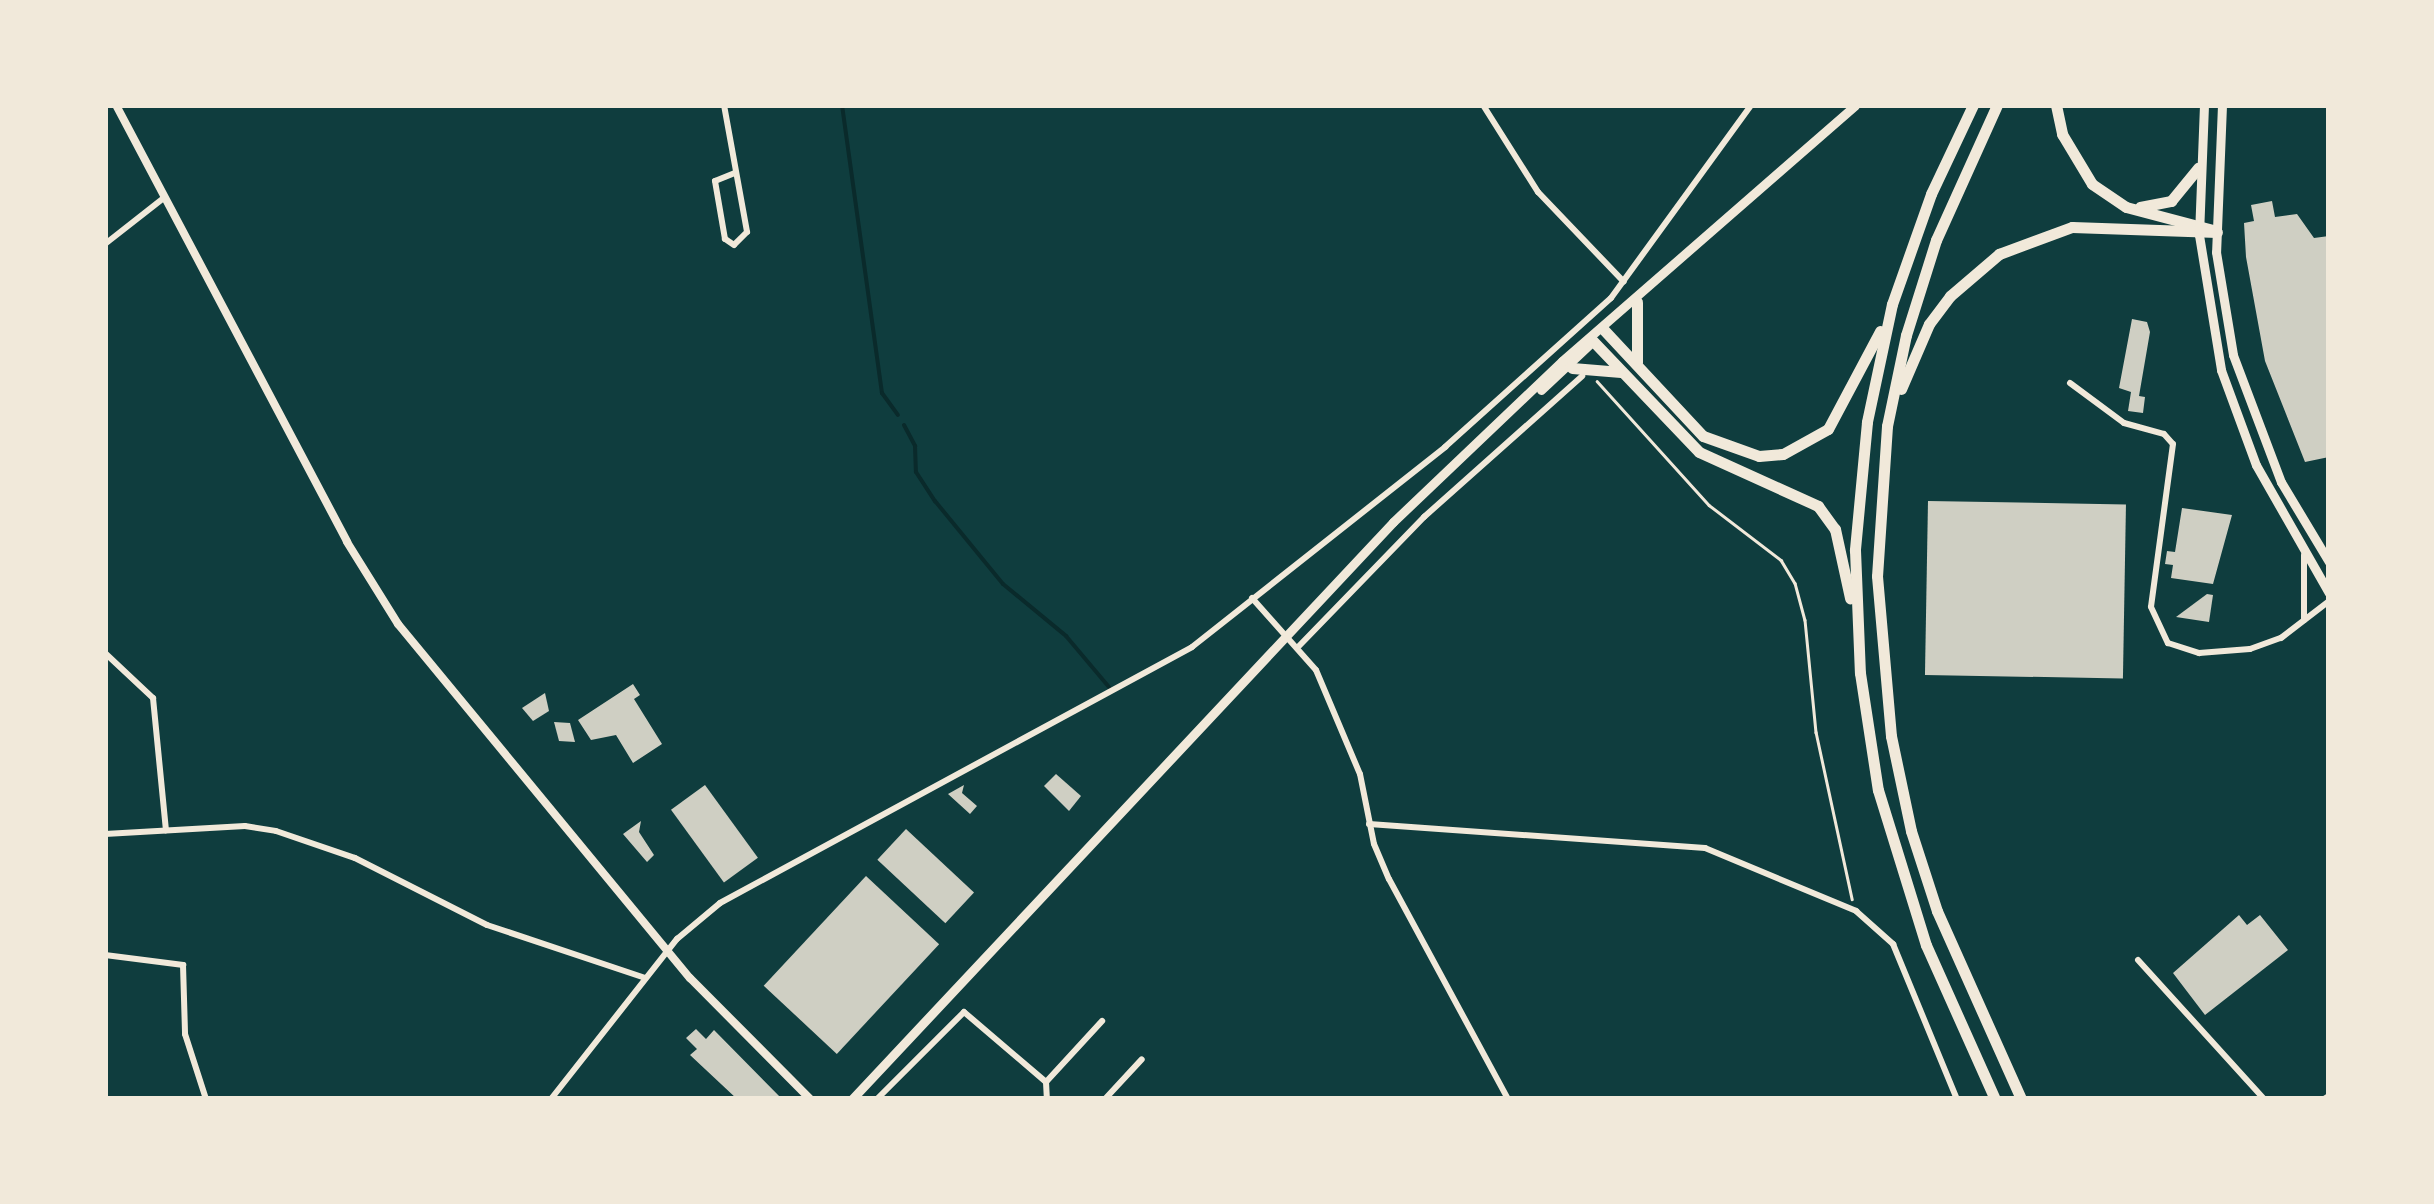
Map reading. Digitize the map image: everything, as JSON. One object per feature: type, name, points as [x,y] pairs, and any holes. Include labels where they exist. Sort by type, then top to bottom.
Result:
[{"type":"highway","points":[[1604,330],[1703,436],[1730,450],[1783,454],[1828,430],[1892,304],[1931,194],[1974,105]]},
{"type":"highway","points":[[1997,105],[1936,240],[1887,426],[1878,576],[1891,736],[1937,911],[2021,1099]]},
{"type":"highway","points":[[2056,105],[2074,160],[2092,184],[2126,207],[2198,230]]},
{"type":"highway","points":[[2126,207],[2170,202],[2198,168]]},
{"type":"highway","points":[[1887,426],[1928,324],[1950,296],[1999,254],[2072,227],[2217,232]]},
{"type":"highway","points":[[1637,302],[1638,366]]},
{"type":"highway","points":[[1857,638],[1860,472],[1892,304]]},
{"type":"highway","points":[[1592,340],[1698,452],[1801,493],[1818,506],[1842,550],[1878,790],[1900,870],[1995,1099]]},
{"type":"highway","points":[[1577,372],[1621,372]]},
{"type":"main road","points":[[852,1099],[1327,590],[1523,403],[1855,105]]},
{"type":"main road","points":[[2204,105],[2198,230],[2221,370],[2256,465],[2329,593]]},
{"type":"main road","points":[[2222,105],[2217,232],[2222,302],[2246,396],[2280,482],[2329,562]]},
{"type":"main road","points":[[1523,403],[1577,372],[1592,340]]},
{"type":"street","points":[[116,105],[348,542],[398,624],[667,952],[810,1099]]},
{"type":"street","points":[[724,105],[746,230],[741,244],[725,238],[715,181],[736,174]]},
{"type":"street","points":[[1483,105],[1538,192],[1624,282]]},
{"type":"street","points":[[552,1099],[667,952],[704,916],[766,876],[988,763],[1164,663],[1445,447],[1624,282],[1751,105]]},
{"type":"street","points":[[105,244],[165,197]]},
{"type":"street","points":[[1299,646],[1424,517],[1577,372]]},
{"type":"street","points":[[2070,384],[2124,424],[2164,434],[2173,444],[2151,607],[2160,635],[2198,653],[2250,649],[2304,621],[2329,601]]},
{"type":"street","points":[[2304,555],[2304,621]]},
{"type":"street","points":[[1252,598],[1299,646],[1360,774],[1369,824],[1402,906],[1508,1099]]},
{"type":"street","points":[[105,653],[153,698],[166,830]]},
{"type":"street","points":[[1369,824],[1704,848],[1856,910],[1893,944],[1957,1099]]},
{"type":"street","points":[[105,834],[251,826],[298,837],[374,866],[487,925],[646,978]]},
{"type":"street","points":[[105,956],[183,966],[188,1048],[206,1099]]},
{"type":"street","points":[[2138,960],[2264,1099]]},
{"type":"street","points":[[877,1099],[956,1016],[974,1016],[1046,1082],[1047,1099]]},
{"type":"street","points":[[1046,1082],[1102,1021]]},
{"type":"street","points":[[1105,1099],[1142,1059]]},
{"type":"path","points":[[1592,376],[1709,505],[1782,560],[1795,583],[1805,620],[1816,732],[1856,910]]},
{"type":"building","points":[[2272,201],[2275,217],[2297,214],[2314,238],[2329,236],[2329,457],[2305,462],[2265,361],[2246,257],[2244,223],[2254,221],[2251,205]]},
{"type":"building","points":[[2132,319],[2147,322],[2150,332],[2139,396],[2145,397],[2143,413],[2128,411],[2131,392],[2119,388]]},
{"type":"building","points":[[1928,501],[2126,504],[2123,678],[1925,675]]},
{"type":"building","points":[[2182,508],[2232,515],[2213,584],[2171,578],[2173,565],[2165,564],[2167,551],[2175,552]]},
{"type":"building","points":[[2207,594],[2213,595],[2209,622],[2176,617]]},
{"type":"building","points":[[633,684],[640,695],[634,699],[662,744],[633,763],[616,735],[591,740],[578,720]]},
{"type":"building","points":[[545,693],[549,711],[533,721],[522,708]]},
{"type":"building","points":[[554,722],[570,723],[575,742],[559,741]]},
{"type":"building","points":[[1056,774],[1081,796],[1069,811],[1044,786]]},
{"type":"building","points":[[705,785],[758,858],[724,882],[671,810]]},
{"type":"building","points":[[964,785],[962,793],[977,806],[970,814],[948,794]]},
{"type":"building","points":[[641,821],[639,832],[654,855],[647,862],[623,834]]},
{"type":"building","points":[[906,829],[974,892],[945,923],[877,860]]},
{"type":"building","points":[[866,876],[939,944],[837,1054],[764,986]]},
{"type":"building","points":[[2239,915],[2247,925],[2260,915],[2288,950],[2205,1015],[2173,973]]},
{"type":"building","points":[[696,1029],[706,1039],[714,1030],[782,1099],[737,1099],[690,1055],[697,1049],[686,1038]]},
{"type":"waterway","points":[[842,105],[882,393],[898,415]]},
{"type":"waterway","points":[[904,425],[915,446],[916,472],[935,501],[1003,584],[1066,636],[1109,687]]}]
